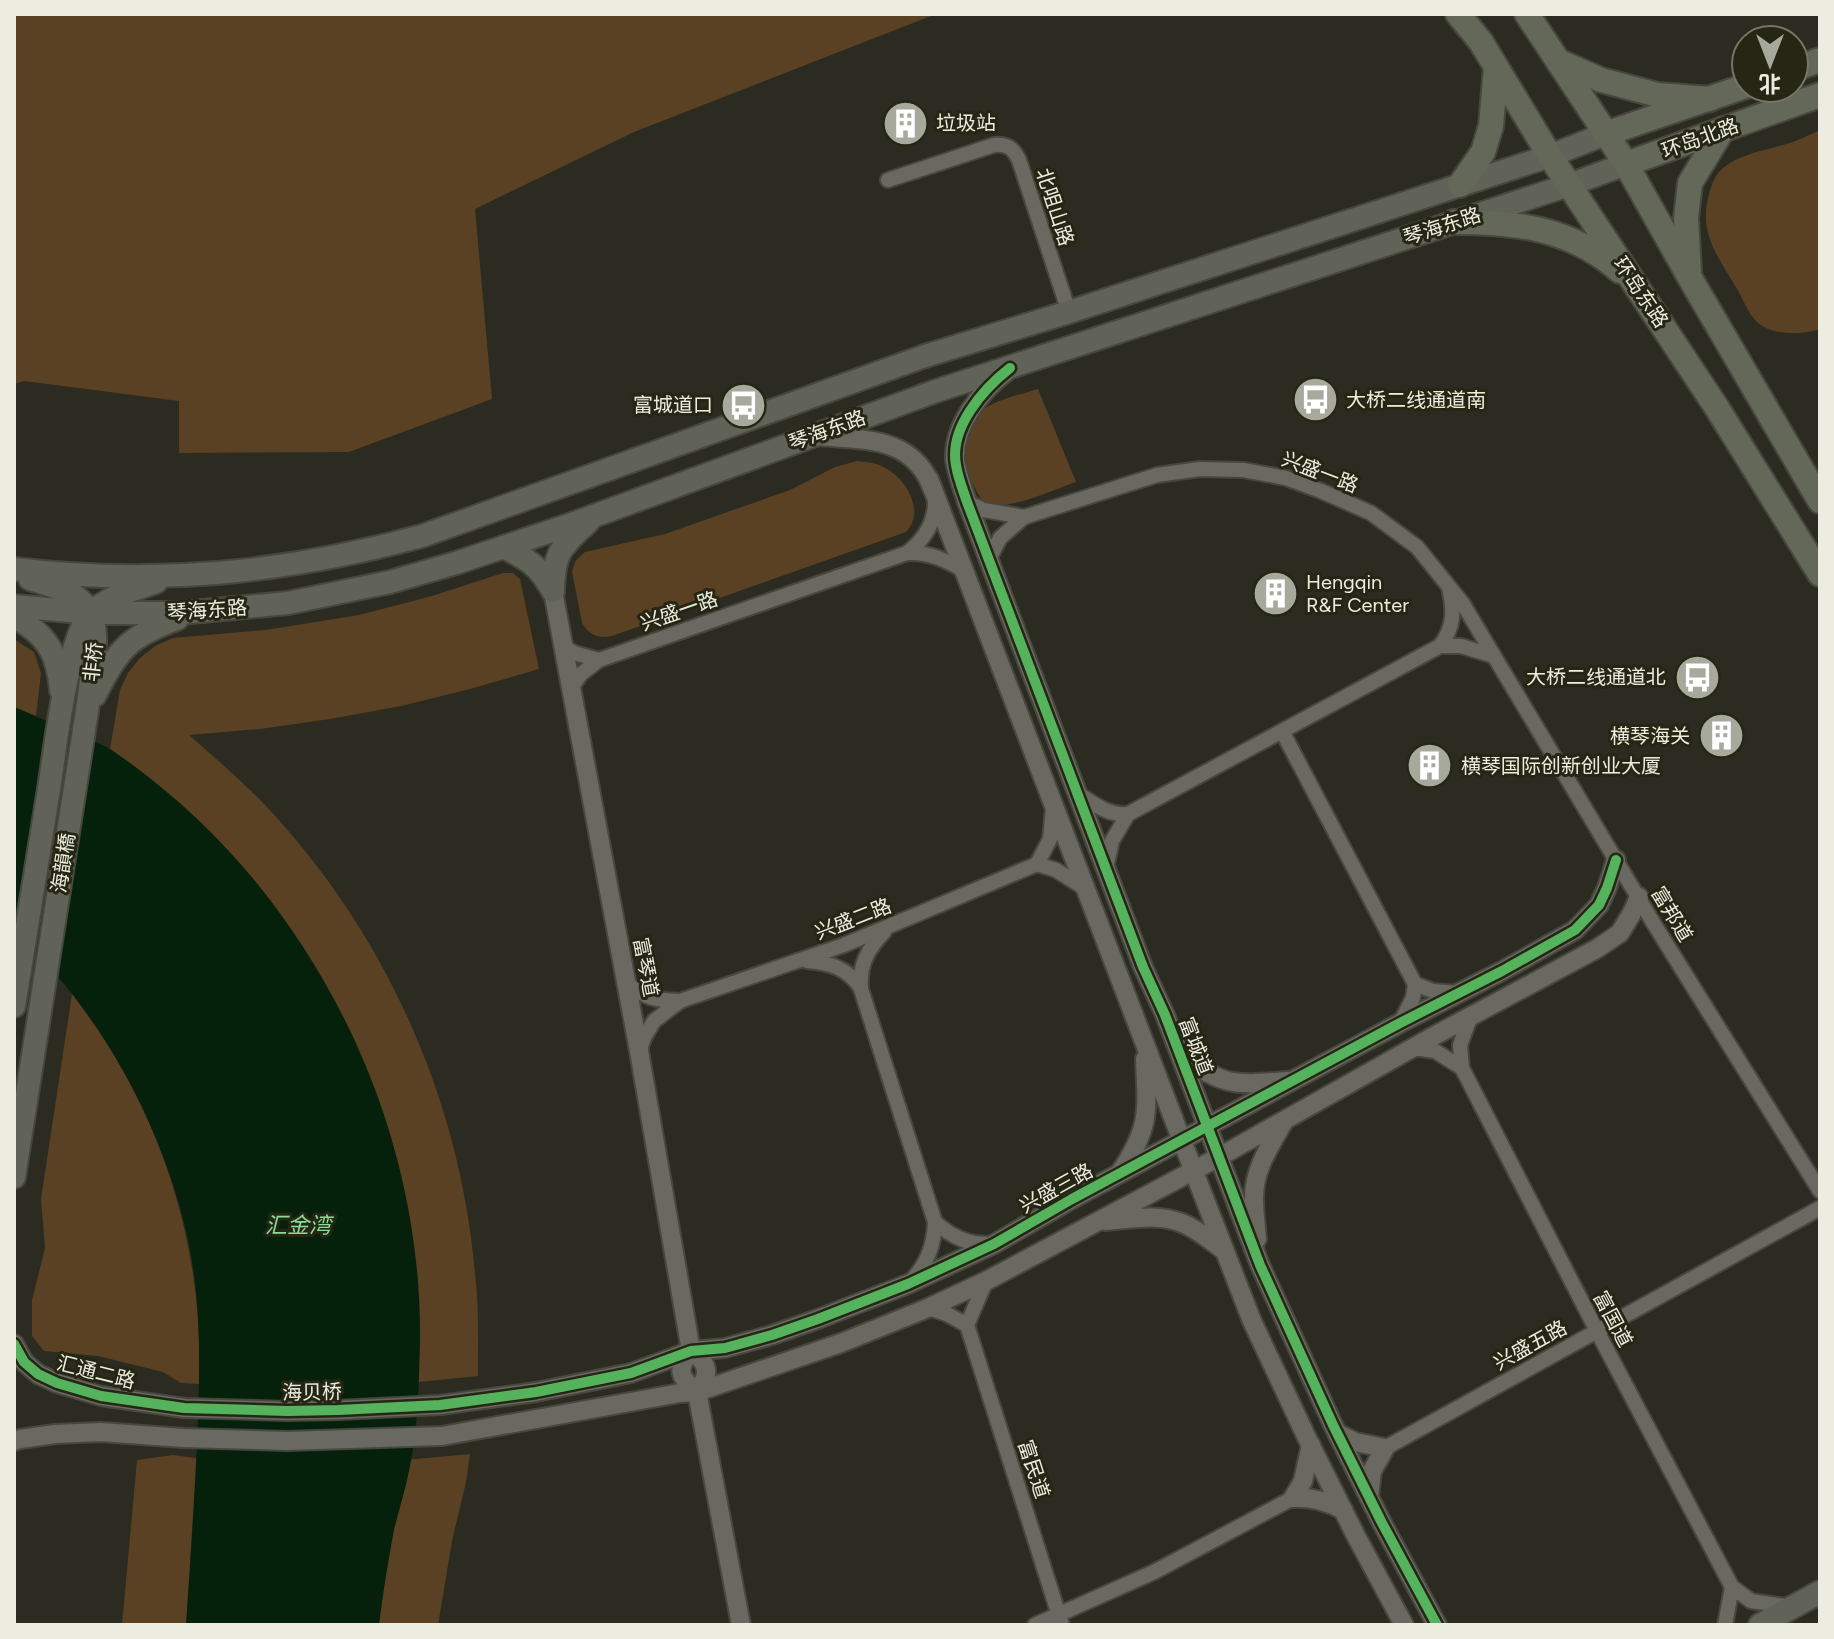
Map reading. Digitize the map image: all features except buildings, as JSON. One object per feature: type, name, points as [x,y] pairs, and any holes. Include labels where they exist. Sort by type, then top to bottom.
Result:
[{"type":"main road","name":"环岛东路","points":[[1458,14],[1481,42],[1550,156],[1649,303],[1820,574]]},
{"type":"main road","points":[[1527,14],[1626,164],[1820,501]]},
{"type":"main road","points":[[1558,61],[1601,80],[1658,95],[1710,99]]},
{"type":"main road","points":[[1460,185],[1483,152],[1491,126],[1496,67]]},
{"type":"main road","name":"环岛北路","points":[[1605,134],[1730,92]]},
{"type":"main road","name":"环岛北路","points":[[1626,164],[1820,95]]},
{"type":"main road","points":[[1690,278],[1686,218],[1690,183],[1723,129]]},
{"type":"main road","name":"琴海东路","points":[[14,571],[83,575],[217,574],[300,564],[422,536],[892,367],[1550,156],[1605,134]]},
{"type":"main road","name":"琴海东路","points":[[14,606],[91,613],[220,610],[288,603],[423,573],[595,516],[936,391],[1626,164]]},
{"type":"main road","points":[[1454,222],[1498,222],[1551,232],[1588,249],[1618,269],[1649,303]]},
{"type":"main road","points":[[553,591],[554,565],[559,552],[595,516]]},
{"type":"main road","points":[[504,547],[536,566],[553,591]]},
{"type":"main road","name":"非桥","points":[[14,571],[74,595],[91,613],[96,640],[87,711]]},
{"type":"main road","points":[[217,574],[208,577],[200,593],[210,609],[220,610]]},
{"type":"main road","name":"非桥","points":[[62,707],[76,639],[91,613],[112,598],[173,576]]},
{"type":"main road","points":[[87,711],[112,661],[127,644],[151,628],[195,612]]},
{"type":"main road","points":[[14,617],[38,632],[50,647],[58,667],[62,707]]},
{"type":"main road","name":"海韻橋","points":[[14,1006],[62,707]]},
{"type":"main road","name":"海韻橋","points":[[14,1177],[87,711]]},
{"type":"main road","points":[[1760,1625],[1820,1592]]},
{"type":"street","name":"北咀山路","points":[[888,180],[994,145],[1009,146],[1019,160],[1069,312]]},
{"type":"street","name":"富城道","points":[[1010,368],[973,405],[959,435],[955,450],[956,464],[967,502],[1260,1265],[1337,1433],[1437,1625]]},
{"type":"street","points":[[814,435],[886,443],[904,451],[918,463],[932,487],[1252,1321],[1343,1510],[1404,1625]]},
{"type":"street","name":"兴盛一路","points":[[1024,517],[1136,480],[1178,471],[1222,468],[1265,473],[1310,486],[1371,513],[1417,547],[1463,604],[1494,656]]},
{"type":"street","points":[[907,553],[929,528],[935,506],[932,487]]},
{"type":"street","points":[[967,502],[984,510],[1024,517]]},
{"type":"street","points":[[989,559],[1000,538],[1024,517]]},
{"type":"street","points":[[907,553],[922,552],[937,556],[965,571]]},
{"type":"street","name":"兴盛一路","points":[[571,688],[581,674],[599,660],[907,553]]},
{"type":"street","points":[[1077,793],[1106,811],[1128,814],[1440,646],[1451,631],[1449,587]]},
{"type":"street","name":"富琴道","points":[[553,591],[639,1051],[691,1351],[683,1360],[681,1370],[683,1379],[697,1392]]},
{"type":"street","points":[[563,646],[574,653],[599,660]]},
{"type":"street","points":[[1440,646],[1461,646],[1494,656]]},
{"type":"street","name":"富邦道","points":[[1494,656],[1820,1191]]},
{"type":"street","points":[[1282,731],[1415,984],[1413,998],[1400,1023]]},
{"type":"street","points":[[1053,804],[1050,839],[1037,864],[1056,870],[1086,889]]},
{"type":"street","points":[[1106,868],[1112,841],[1128,814]]},
{"type":"street","name":"兴盛三路","points":[[440,1405],[536,1392],[631,1373],[691,1351],[725,1348],[772,1335],[908,1284],[994,1244],[1072,1199],[1575,930],[1599,905],[1616,860]]},
{"type":"street","name":"兴盛二路","points":[[626,982],[647,998],[680,1001],[801,961],[887,928],[1037,864]]},
{"type":"street","points":[[14,1441],[55,1434],[101,1432],[183,1438],[325,1440],[442,1436],[697,1392],[841,1343],[986,1281],[1194,1171],[1598,948],[1620,933],[1639,897]]},
{"type":"street","points":[[861,989],[863,961],[872,944],[887,928]]},
{"type":"street","points":[[801,961],[836,966],[854,979],[861,989],[935,1222],[929,1257],[908,1284]]},
{"type":"street","points":[[1415,984],[1433,991],[1458,993]]},
{"type":"street","name":"兴盛二路","points":[[639,1051],[654,1021],[680,1001]]},
{"type":"street","points":[[1462,1068],[1460,1045],[1470,1018]]},
{"type":"street","points":[[1120,1174],[1138,1144],[1146,1120],[1145,1043]]},
{"type":"street","points":[[1413,1048],[1435,1051],[1462,1068]]},
{"type":"street","points":[[1181,1056],[1225,1082],[1246,1084],[1294,1080]]},
{"type":"street","name":"富国道","points":[[1462,1068],[1732,1587]]},
{"type":"street","points":[[1260,1265],[1254,1201],[1256,1177],[1265,1154],[1285,1120]]},
{"type":"street","name":"兴盛五路","points":[[1385,1448],[1820,1208]]},
{"type":"street","points":[[1098,1221],[1152,1217],[1172,1219],[1191,1227],[1225,1251]]},
{"type":"street","points":[[935,1222],[962,1241],[994,1244]]},
{"type":"street","points":[[928,1308],[967,1325],[986,1281]]},
{"type":"street","name":"富民道","points":[[967,1325],[1060,1620]]},
{"type":"street","name":"汇通二路","points":[[14,1344],[24,1362],[38,1374],[57,1383],[101,1396],[184,1408]]},
{"type":"street","points":[[697,1392],[741,1625]]},
{"type":"street","name":"海贝桥","points":[[184,1408],[312,1410],[440,1405]]},
{"type":"street","points":[[1337,1433],[1355,1442],[1385,1448],[1372,1471],[1369,1497]]},
{"type":"street","points":[[1293,1498],[1303,1481],[1311,1445]]},
{"type":"street","points":[[1035,1625],[1060,1620],[1293,1498],[1314,1498],[1343,1510]]},
{"type":"street","points":[[1725,1625],[1732,1587],[1751,1601],[1792,1607]]},
{"type":"shaded area","points":[[14,14],[936,14],[634,132],[475,209],[492,399],[349,452],[179,453],[179,401],[24,381],[14,384]]},
{"type":"shaded area","points":[[1820,130],[1820,329],[1778,332],[1762,326],[1753,318],[1712,244],[1706,208],[1713,182],[1726,166]]},
{"type":"shaded area","points":[[1038,389],[1076,482],[1022,501],[989,504],[978,493],[968,470],[965,449],[969,429],[973,420],[986,408]]},
{"type":"shaded area","points":[[857,461],[884,467],[902,481],[914,507],[912,524],[906,532],[612,636],[594,635],[582,623],[572,571],[576,560],[585,552],[665,534],[790,490],[835,467]]},
{"type":"shaded area","points":[[503,573],[513,573],[520,579],[539,669],[401,706],[260,729],[189,735],[265,805],[308,854],[346,907],[380,963],[409,1021],[434,1082],[453,1144],[467,1208],[477,1299],[478,1376],[418,1382],[418,1303],[410,1224],[394,1147],[364,1062],[289,928],[258,885],[199,822],[110,749],[120,690],[128,673],[155,646],[173,638],[266,630],[359,615]]},
{"type":"shaded area","points":[[14,639],[34,652],[41,673],[36,716],[14,707]]},
{"type":"shaded area","points":[[72,994],[127,1078],[164,1161],[189,1249],[196,1293],[199,1384],[181,1383],[163,1372],[98,1356],[44,1351],[32,1336],[32,1300],[45,1248],[41,1199]]},
{"type":"shaded area","points":[[470,1454],[438,1625],[122,1625],[137,1460],[173,1455],[256,1466],[372,1463]]},
{"type":"water","name":"汇金湾","points":[[14,707],[113,751],[181,804],[241,865],[294,933],[338,1008],[374,1086],[400,1169],[415,1253],[420,1339],[414,1438],[394,1530],[379,1625],[186,1625],[199,1368],[198,1311],[191,1252],[168,1170],[134,1090],[89,1017],[59,978],[14,933]]},
{"type":"cycle path","points":[[1010,368],[979,398],[963,424],[955,451],[962,488],[1143,967],[1165,1015],[1260,1265],[1333,1425],[1437,1625]]},
{"type":"cycle path","points":[[14,1344],[24,1362],[38,1374],[101,1396],[184,1408],[287,1411],[440,1405],[536,1392],[631,1373],[691,1351],[725,1348],[772,1335],[908,1284],[994,1244],[1072,1199],[1575,930],[1599,905],[1616,860]]},
{"type":"place","name":"垃圾站","points":[[905,123]]},
{"type":"place","name":"大桥二线通道南","points":[[1315,400]]},
{"type":"place","name":"富城道口","points":[[744,405]]},
{"type":"place","name":"Hengqin R&F Center","points":[[1275,593]]},
{"type":"place","name":"大桥二线通道北","points":[[1697,677]]},
{"type":"place","name":"横琴海关","points":[[1721,736]]},
{"type":"place","name":"横琴国际创新创业大厦","points":[[1430,766]]}]
